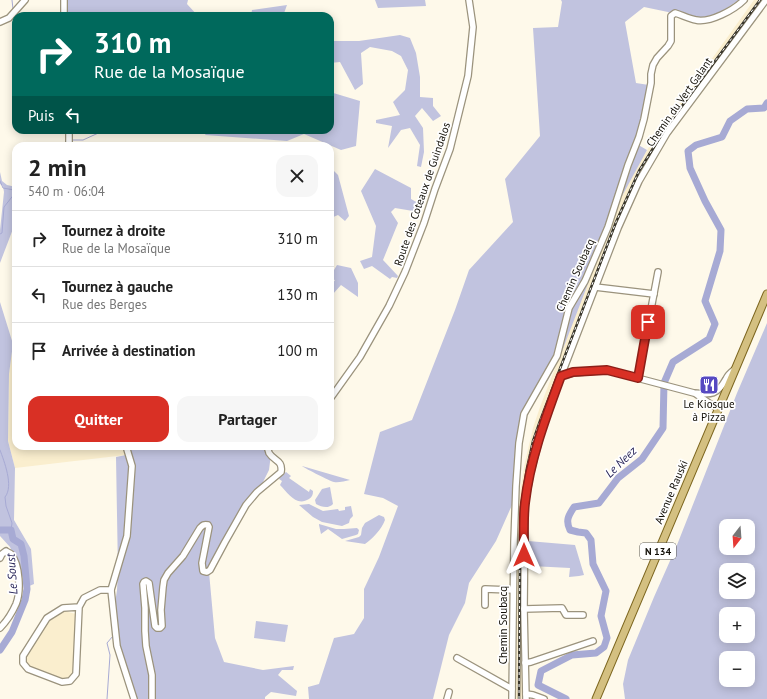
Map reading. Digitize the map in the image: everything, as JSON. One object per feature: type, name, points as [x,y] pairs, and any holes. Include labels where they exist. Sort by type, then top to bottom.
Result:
[{"type":"main road","name":"Avenue Rauski","points":[[596,699],[767,294]]},
{"type":"street","points":[[14,12],[25,0]]},
{"type":"street","points":[[64,0],[64,12]]},
{"type":"street","name":"Route des Coteaux de Guindalos","points":[[334,393],[360,357],[390,306],[424,224],[435,188],[450,149],[468,76],[473,27],[469,0]]},
{"type":"street","name":"Chemin Soubacq","points":[[512,699],[516,486],[519,443],[524,414],[557,356],[569,308],[585,281],[608,227],[644,119],[653,65],[671,41],[671,16],[675,13],[697,21],[710,19],[718,17],[744,0]]},
{"type":"street","name":"Chemin du Vert Galant","points":[[526,696],[524,609],[525,504],[530,474],[542,429],[595,287],[639,180],[679,116],[766,0]]},
{"type":"street","points":[[0,22],[9,18],[12,15]]},
{"type":"street","points":[[638,378],[658,272]]},
{"type":"street","points":[[595,287],[654,294]]},
{"type":"street","points":[[561,376],[573,372],[607,370],[694,393],[717,394],[720,405],[709,403],[694,393]]},
{"type":"street","points":[[709,403],[708,396],[719,390],[730,373],[734,370]]},
{"type":"street","points":[[127,450],[132,466],[127,536],[111,590],[117,646],[134,699]]},
{"type":"street","points":[[152,699],[152,675],[146,646],[143,584],[146,581],[149,583],[155,626],[160,628],[162,626],[161,610],[164,580],[168,573],[183,556],[202,525],[208,525],[209,527],[202,563],[203,571],[207,572],[210,570],[246,505],[257,492],[281,472],[282,467],[280,463],[269,450]]},
{"type":"street","points":[[524,532],[531,534]]},
{"type":"street","points":[[0,558],[6,551],[11,554],[16,564],[19,585],[17,603],[8,620],[0,628]]},
{"type":"street","points":[[485,605],[485,589],[513,590]]},
{"type":"street","points":[[79,607],[62,608],[47,618],[23,656],[23,663],[28,669],[62,682],[70,681],[76,674],[79,607],[84,598],[100,590],[111,590]]},
{"type":"street","points":[[524,609],[562,608],[566,615],[583,614]]},
{"type":"street","points":[[526,663],[593,641]]},
{"type":"street","points":[[457,658],[512,689]]},
{"type":"street","points":[[447,699],[449,692]]},
{"type":"street","points":[[526,696],[533,695],[544,699]]},
{"type":"shaded area","points":[[66,0],[188,0],[187,4],[194,12],[62,12]]},
{"type":"shaded area","points":[[375,0],[425,0],[426,6],[378,8]]},
{"type":"shaded area","points":[[561,0],[739,0],[716,15],[696,18],[682,19],[668,12],[644,7],[625,22],[636,83],[649,85],[635,143],[647,150],[621,198],[561,354],[548,380],[523,411],[519,428],[514,469],[512,505],[496,541],[469,583],[465,603],[449,635],[433,699],[309,699],[308,687],[319,684],[334,638],[354,634],[364,618],[364,589],[379,557],[398,506],[383,498],[364,494],[380,432],[412,420],[469,270],[513,222],[505,179],[540,136],[533,28],[558,27],[562,2]]},
{"type":"shaded area","points":[[754,0],[763,0],[667,128],[636,182],[615,228],[539,430],[529,469],[523,508],[522,699],[516,699],[518,504],[525,462],[533,428],[540,407],[621,198],[651,144]]},
{"type":"shaded area","points":[[287,5],[284,12],[252,12],[252,10]]},
{"type":"shaded area","points":[[400,35],[410,38],[416,53],[420,77],[420,97],[433,98],[433,106],[441,116],[433,121],[422,108],[415,116],[423,128],[424,152],[421,167],[417,166],[420,145],[410,128],[401,130],[388,148],[392,126],[376,123],[376,120],[400,115],[393,102],[405,90],[408,70],[401,56],[392,51],[370,47],[361,53],[363,84],[355,90],[340,62],[334,63],[334,41],[359,41]]},
{"type":"shaded area","points":[[334,93],[360,101],[356,146],[341,150],[334,147],[334,142],[322,142],[304,134],[334,134]]},
{"type":"shaded area","points":[[206,134],[304,134],[287,141]]},
{"type":"shaded area","points":[[375,169],[411,188],[411,199],[418,203],[413,211],[395,208],[391,212],[398,223],[383,260],[398,276],[397,278],[392,277],[390,279],[372,266],[364,269],[360,261],[372,257],[376,226],[361,191]]},
{"type":"shaded area","points":[[334,171],[338,175],[349,216],[345,221],[338,215],[334,217]]},
{"type":"shaded area","points":[[0,172],[2,181],[7,185],[12,186],[12,232],[0,263],[0,230],[4,192],[3,186],[0,184]]},
{"type":"shaded area","points":[[337,265],[351,268],[358,283],[358,297],[341,285],[334,293],[334,270]]},
{"type":"shaded area","points":[[0,302],[12,341],[9,374],[8,441],[15,468],[14,520],[31,549],[34,584],[27,587],[10,547],[0,536]]},
{"type":"shaded area","points":[[767,323],[767,699],[625,699],[623,684],[628,660],[677,545],[737,393]]},
{"type":"shaded area","points":[[12,352],[12,450],[125,450],[126,455],[15,468],[8,441],[9,374]]},
{"type":"shaded area","points":[[125,450],[272,450],[269,470],[263,482],[241,510],[209,572],[215,638],[224,662],[263,670],[294,666],[293,670],[282,670],[278,675],[297,691],[296,696],[271,692],[265,697],[265,699],[136,699],[117,645],[113,617],[118,572],[116,457],[126,455]]},
{"type":"shaded area","points":[[302,466],[350,480],[334,482]]},
{"type":"shaded area","points":[[286,472],[291,476],[289,478],[309,492],[310,489],[313,491],[313,495],[309,499],[304,501],[296,500],[280,485],[282,481],[279,479]]},
{"type":"shaded area","points":[[330,487],[333,504],[329,507],[325,507],[316,504],[315,500],[322,489]]},
{"type":"shaded area","points":[[309,504],[323,511],[338,509],[339,511],[345,510],[345,507],[351,506],[353,516],[349,523],[342,526],[322,522],[313,517],[299,505]]},
{"type":"shaded area","points":[[379,515],[384,517],[385,520],[376,534],[365,544],[345,541],[359,537],[365,523]]},
{"type":"shaded area","points":[[319,524],[336,529],[357,528],[359,530],[358,534],[342,539],[328,529],[321,534]]},
{"type":"shaded area","points":[[528,541],[575,545],[584,575],[569,577],[570,568],[531,566],[527,562]]},
{"type":"shaded area","points":[[64,611],[76,614],[74,673],[67,680],[28,666],[26,657],[50,618]]},
{"type":"shaded area","points":[[256,621],[288,625],[285,642],[254,638]]},
{"type":"waterway","points":[[12,0],[13,9]]},
{"type":"waterway","name":"Le Neez","points":[[566,699],[538,685],[541,671],[572,655],[596,653],[604,647],[607,638],[601,616],[606,591],[593,564],[591,540],[586,533],[570,530],[568,523],[569,515],[574,507],[599,503],[618,478],[642,459],[663,428],[664,383],[673,362],[709,339],[715,324],[705,301],[720,251],[721,230],[705,201],[690,168],[688,151],[696,145],[722,137],[730,121],[747,109],[764,108],[767,103]]},
{"type":"waterway","points":[[73,140],[83,140],[96,134]]},
{"type":"waterway","points":[[0,181],[3,188],[12,190]]},
{"type":"waterway","points":[[0,234],[2,233],[4,207],[12,197]]},
{"type":"waterway","points":[[0,450],[6,467],[9,487],[5,497],[6,506],[12,523],[11,530]]},
{"type":"waterway","name":"Le Soust","points":[[0,530],[11,530],[13,539],[21,544],[24,556],[27,589],[25,600],[12,632],[0,650]]},
{"type":"waterway","points":[[107,699],[110,655],[107,643],[113,636]]},
{"type":"railway","points":[[519,699],[521,507],[533,441],[616,222],[639,171],[665,129],[760,0]]},
{"type":"place","name":"Le Kiosque à Pizza","points":[[709,385]]},
{"type":"route","points":[[524,555],[525,504],[530,474],[542,429],[561,376],[573,372],[607,370],[638,378],[648,322]]}]
